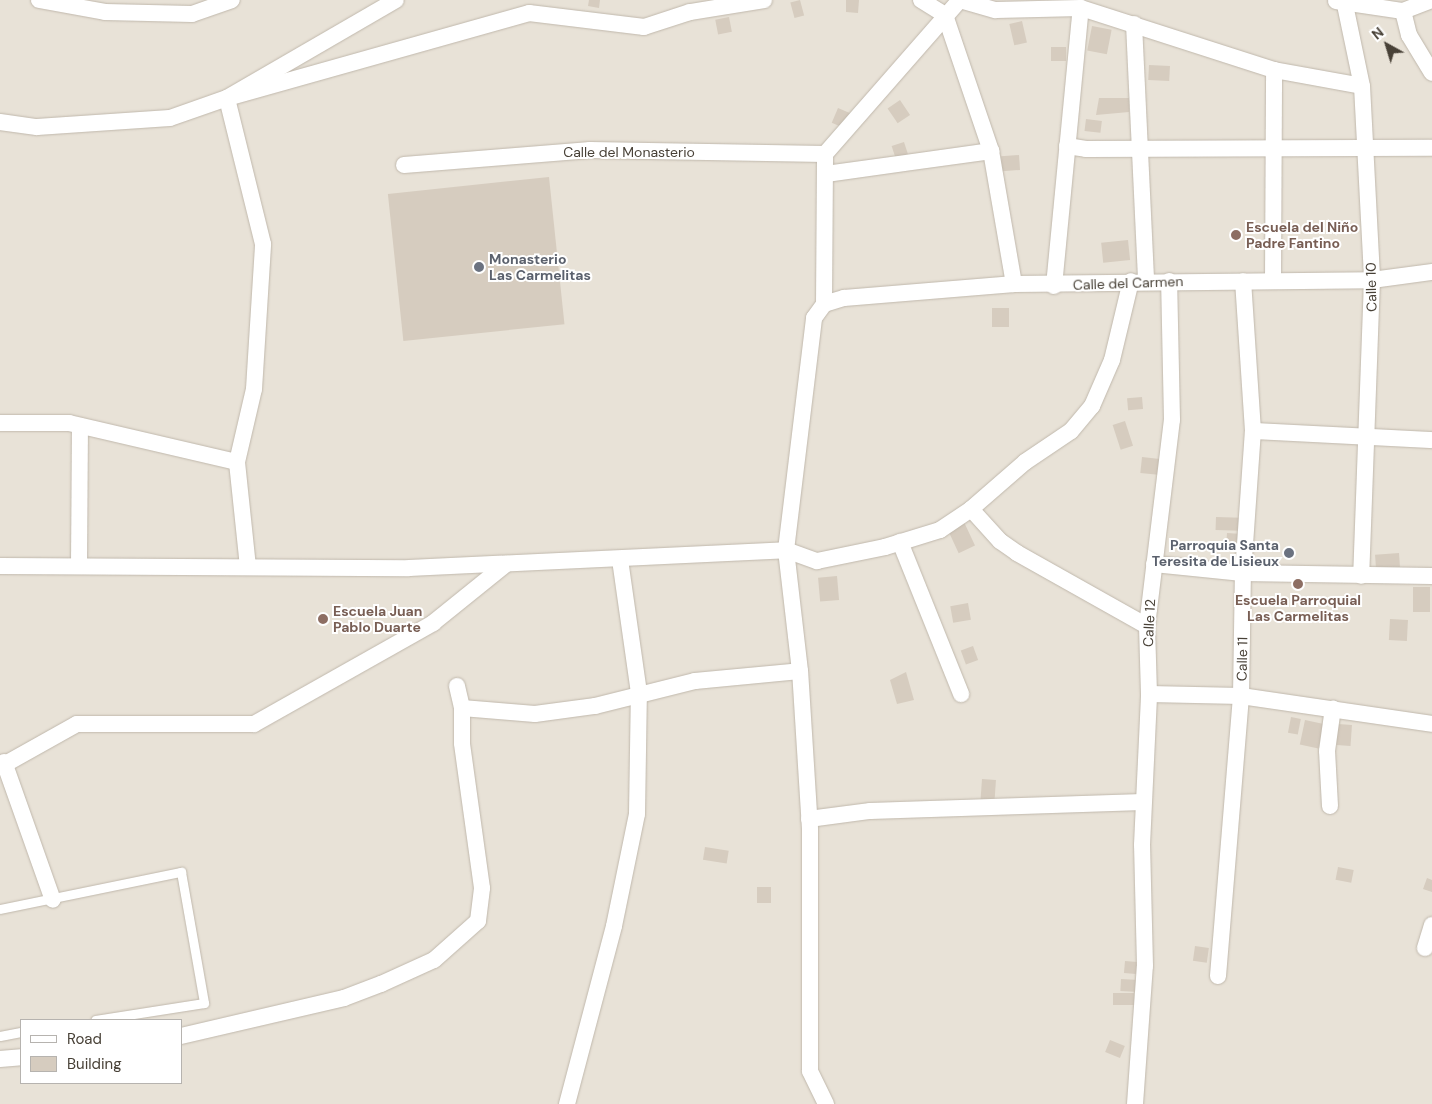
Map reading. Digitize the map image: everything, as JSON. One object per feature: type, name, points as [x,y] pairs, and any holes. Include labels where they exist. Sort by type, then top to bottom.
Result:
[{"type":"street","points":[[39,0],[105,12],[192,14],[232,0]]},
{"type":"street","points":[[226,98],[396,0]]},
{"type":"street","points":[[0,122],[37,128],[109,125],[170,118],[226,98],[530,13],[644,28],[687,6],[764,0]]},
{"type":"street","points":[[921,0],[944,15],[991,151],[1014,284]]},
{"type":"street","points":[[826,1104],[810,1071],[809,819],[800,671],[786,550],[814,318],[824,304],[825,154],[944,15],[960,0],[996,10],[1081,8],[1274,70],[1362,86]]},
{"type":"street","points":[[1341,1],[1403,11],[1432,0]]},
{"type":"street","name":"Calle 10","points":[[1341,1],[1362,86],[1372,280],[1372,353],[1366,436],[1361,576]]},
{"type":"street","points":[[1054,286],[1081,8]]},
{"type":"street","points":[[1403,11],[1409,35],[1432,73]]},
{"type":"street","points":[[0,566],[248,567],[506,564],[786,550],[817,561],[900,542],[940,530],[971,509],[1025,462],[1071,431],[1092,406],[1118,341],[1138,281],[1134,24]]},
{"type":"street","points":[[1273,278],[1274,70]]},
{"type":"street","points":[[226,98],[263,244],[254,389],[237,462],[248,567]]},
{"type":"street","points":[[1067,146],[1137,149],[1274,147],[1432,148]]},
{"type":"street","name":"Calle del Monasterio","points":[[404,166],[590,150],[825,154]]},
{"type":"street","points":[[826,174],[991,151]]},
{"type":"street","name":"Calle del Carmen","points":[[824,304],[844,298],[1014,284],[1054,286],[1138,281],[1243,281],[1273,278],[1372,280],[1432,272]]},
{"type":"street","name":"Calle 12","points":[[1136,1104],[1145,966],[1143,802],[1149,694],[1147,626],[1172,420],[1169,281]]},
{"type":"street","name":"Calle 11","points":[[1218,976],[1242,696],[1243,573],[1253,430],[1243,281]]},
{"type":"street","points":[[0,423],[80,426],[237,462]]},
{"type":"street","points":[[79,566],[80,426]]},
{"type":"street","points":[[1253,430],[1432,440]]},
{"type":"street","points":[[971,509],[1000,541],[1017,553],[1147,626]]},
{"type":"street","points":[[900,542],[960,694]]},
{"type":"street","points":[[567,1104],[614,926],[637,814],[638,694],[620,559]]},
{"type":"street","points":[[53,900],[2,765],[76,724],[254,724],[433,623],[506,564]]},
{"type":"street","points":[[1154,564],[1243,573],[1432,576]]},
{"type":"street","points":[[462,708],[535,714],[595,706],[695,681],[800,671]]},
{"type":"street","points":[[182,1036],[334,1000],[381,984],[434,960],[478,921],[482,888],[462,743],[462,708],[457,686]]},
{"type":"street","points":[[1149,694],[1242,696],[1432,724]]},
{"type":"street","points":[[1330,806],[1327,751],[1333,708]]},
{"type":"street","points":[[809,819],[870,811],[1143,802]]},
{"type":"street","points":[[1425,948],[1432,925]]},
{"type":"street","points":[[0,1059],[20,1057]]},
{"type":"lane","points":[[0,909],[53,900],[181,872],[204,1003],[101,1019]]},
{"type":"lane","points":[[0,1036],[20,1032]]},
{"type":"shaded area","points":[[0,0],[1432,0],[1432,1104],[0,1104]]},
{"type":"building","points":[[589,0],[600,0],[599,8],[588,6]]},
{"type":"building","points":[[800,0],[804,15],[794,18],[790,3]]},
{"type":"building","points":[[846,0],[859,0],[858,13],[846,12]]},
{"type":"building","points":[[729,17],[732,32],[718,34],[715,20]]},
{"type":"building","points":[[1022,21],[1027,42],[1014,45],[1009,24]]},
{"type":"building","points":[[1092,26],[1112,30],[1107,54],[1087,51]]},
{"type":"building","points":[[1051,47],[1066,47],[1066,61],[1051,61]]},
{"type":"building","points":[[1149,65],[1170,66],[1169,81],[1148,80]]},
{"type":"building","points":[[1099,98],[1129,98],[1129,112],[1096,115]]},
{"type":"building","points":[[900,100],[910,115],[898,123],[888,108]]},
{"type":"building","points":[[838,108],[857,116],[851,131],[832,123]]},
{"type":"building","points":[[1086,119],[1102,121],[1100,133],[1085,131]]},
{"type":"building","points":[[904,142],[910,161],[898,165],[892,146]]},
{"type":"building","points":[[1019,155],[1020,170],[1002,171],[1001,156]]},
{"type":"building","name":"Monasterio Las Carmelitas","points":[[549,177],[564,324],[403,341],[388,194]]},
{"type":"building","points":[[1128,240],[1130,260],[1103,263],[1101,243]]},
{"type":"building","points":[[992,308],[1009,308],[1009,327],[992,327]]},
{"type":"building","points":[[1142,397],[1143,409],[1128,410],[1127,398]]},
{"type":"building","points":[[1125,421],[1133,446],[1121,450],[1113,425]]},
{"type":"building","points":[[1142,457],[1160,459],[1158,475],[1140,473]]},
{"type":"building","points":[[1216,517],[1241,518],[1241,531],[1216,530]]},
{"type":"building","points":[[964,522],[975,546],[959,553],[948,530]]},
{"type":"building","points":[[1227,533],[1242,534],[1241,548],[1226,547]]},
{"type":"building","points":[[1399,553],[1400,567],[1376,569],[1375,555]]},
{"type":"building","points":[[837,576],[839,600],[820,602],[818,578]]},
{"type":"building","points":[[1413,587],[1430,587],[1430,612],[1413,612]]},
{"type":"building","points":[[968,603],[971,620],[953,623],[950,606]]},
{"type":"building","points":[[1390,619],[1408,620],[1407,641],[1389,640]]},
{"type":"building","points":[[973,646],[978,660],[966,665],[961,650]]},
{"type":"building","points":[[906,672],[914,700],[897,704],[890,680]]},
{"type":"building","points":[[1291,717],[1301,719],[1298,735],[1288,733]]},
{"type":"building","points":[[1305,720],[1324,724],[1318,748],[1300,744]]},
{"type":"building","points":[[1338,724],[1352,725],[1351,746],[1337,745]]},
{"type":"building","points":[[982,779],[996,780],[994,803],[980,802]]},
{"type":"building","points":[[705,847],[729,851],[727,864],[703,860]]},
{"type":"building","points":[[1338,867],[1354,870],[1351,883],[1336,880]]},
{"type":"building","points":[[1427,878],[1432,880],[1432,892],[1423,889]]},
{"type":"building","points":[[757,887],[771,887],[771,903],[757,903]]},
{"type":"building","points":[[1195,946],[1209,948],[1207,963],[1193,961]]},
{"type":"building","points":[[1125,961],[1137,962],[1136,974],[1124,973]]},
{"type":"building","points":[[1121,979],[1139,980],[1138,992],[1120,991]]},
{"type":"building","points":[[1113,993],[1134,993],[1134,1005],[1113,1005]]},
{"type":"building","points":[[1110,1040],[1125,1046],[1120,1058],[1105,1052]]},
{"type":"place","name":"Escuela del Niño Padre Fantino","points":[[1236,235]]},
{"type":"place","name":"Monasterio Las Carmelitas","points":[[479,267]]},
{"type":"place","name":"Parroquia Santa Teresita de Lisieux","points":[[1289,553]]},
{"type":"place","name":"Escuela Parroquial Las Carmelitas","points":[[1298,584]]},
{"type":"place","name":"Escuela Juan Pablo Duarte","points":[[323,619]]}]
